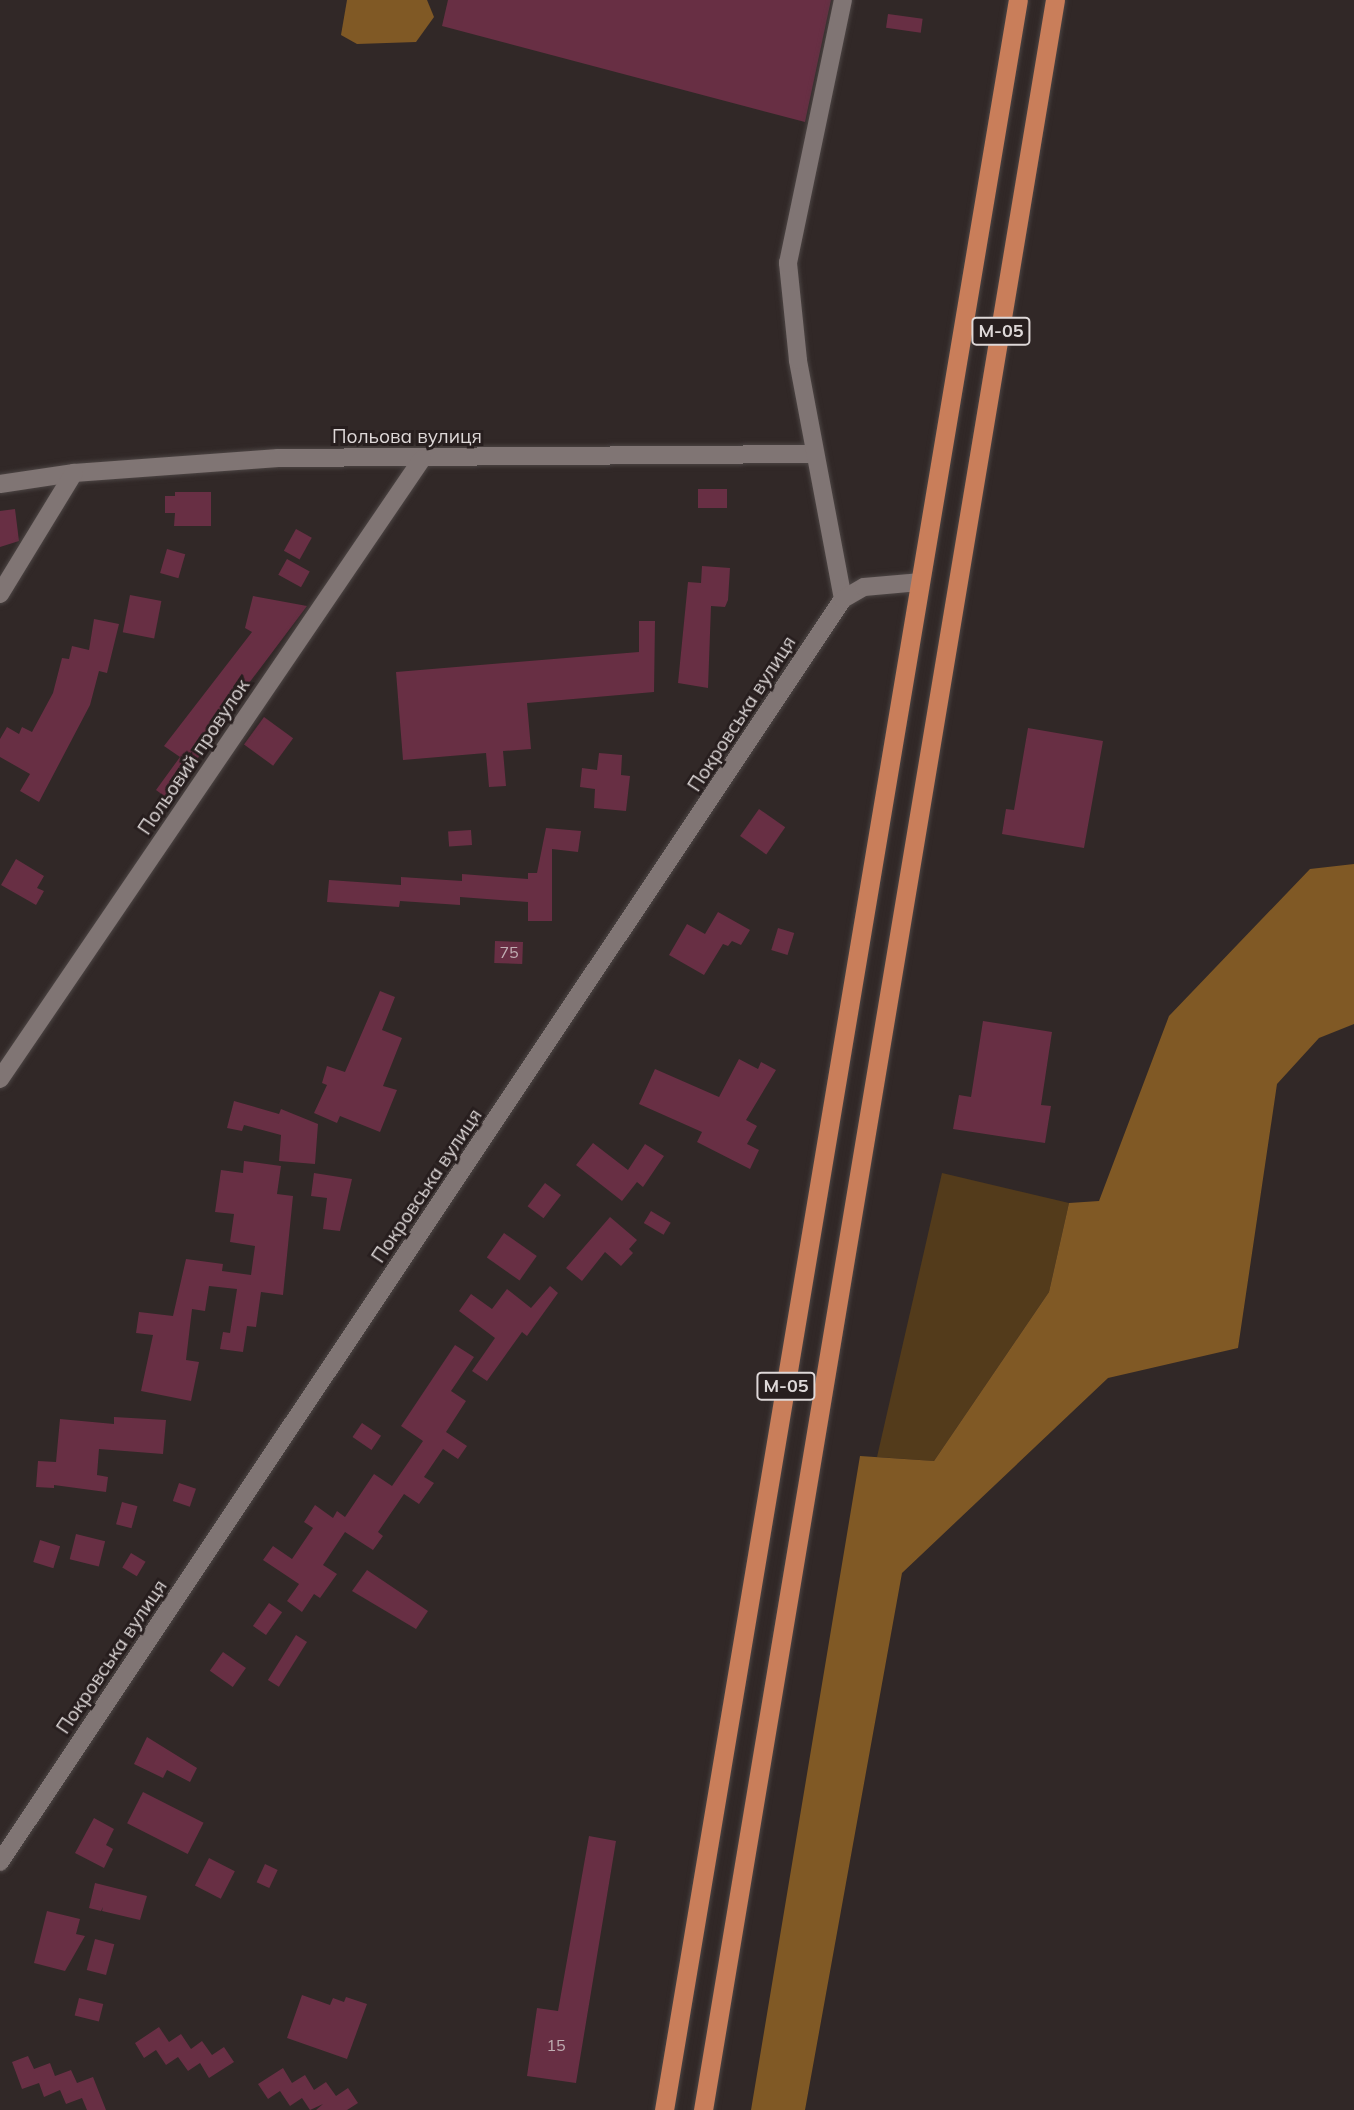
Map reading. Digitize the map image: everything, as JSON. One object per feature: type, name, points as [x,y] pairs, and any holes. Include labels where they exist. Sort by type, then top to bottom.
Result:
[{"type":"highway","name":"М-05","points":[[664,2110],[1018,0]]},
{"type":"highway","name":"М-05","points":[[703,2110],[1055,0]]},
{"type":"street","points":[[843,0],[788,263],[789,298],[843,599],[864,587],[920,582]]},
{"type":"street","name":"Польова вулиця","points":[[0,484],[74,473],[278,458],[815,454]]},
{"type":"street","name":"Польовий провулок","points":[[0,1079],[422,459]]},
{"type":"street","points":[[0,594],[74,473]]},
{"type":"street","name":"Покровська вулиця","points":[[0,1862],[843,599]]},
{"type":"shaded area","points":[[347,0],[427,0],[434,17],[416,42],[357,44],[341,35]]},
{"type":"shaded area","points":[[1354,864],[1354,1024],[1319,1038],[1277,1084],[1238,1348],[1108,1378],[902,1573],[805,2110],[751,2110],[860,1456],[934,1461],[1049,1292],[1069,1203],[1099,1201],[1169,1016],[1310,869]]},
{"type":"shaded area","points":[[942,1173],[1069,1203],[1049,1292],[934,1461],[877,1457]]},
{"type":"building","points":[[448,0],[831,0],[805,122],[442,26]]},
{"type":"building","points":[[888,14],[923,19],[921,33],[886,28]]},
{"type":"building","points":[[698,489],[727,489],[727,508],[698,508]]},
{"type":"building","points":[[175,492],[211,492],[211,526],[174,526],[175,513],[165,513],[165,496],[175,496]]},
{"type":"building","points":[[15,509],[19,541],[0,547],[0,511]]},
{"type":"building","points":[[296,529],[312,538],[300,560],[284,551]]},
{"type":"building","points":[[167,549],[185,554],[178,578],[160,573]]},
{"type":"building","points":[[287,559],[310,572],[301,587],[278,575]]},
{"type":"building","points":[[702,566],[730,568],[725,607],[711,606],[708,688],[678,683],[688,582],[701,583]]},
{"type":"building","points":[[130,595],[161,601],[154,638],[123,632]]},
{"type":"building","points":[[253,596],[307,606],[225,715],[219,710],[208,726],[215,731],[171,801],[156,790],[180,757],[164,746],[252,632],[245,628]]},
{"type":"building","points":[[94,619],[119,624],[107,673],[99,671],[90,705],[39,802],[20,791],[30,774],[0,757],[0,739],[7,727],[19,734],[22,727],[32,732],[53,693],[62,658],[69,659],[72,646],[89,650]]},
{"type":"building","points":[[639,621],[655,621],[654,692],[527,703],[531,749],[503,751],[506,786],[489,787],[486,753],[403,760],[396,672],[639,652]]},
{"type":"building","points":[[264,717],[293,738],[273,766],[244,745]]},
{"type":"building","points":[[1028,728],[1103,741],[1084,848],[1002,834],[1006,809],[1014,810]]},
{"type":"building","points":[[599,753],[622,755],[621,775],[630,776],[626,811],[594,808],[595,789],[580,787],[582,768],[597,770]]},
{"type":"building","points":[[759,809],[785,827],[766,854],[740,836]]},
{"type":"building","points":[[546,828],[581,831],[578,852],[552,849],[552,921],[528,921],[528,902],[460,897],[460,905],[400,901],[399,907],[327,902],[329,880],[401,885],[401,877],[462,881],[462,874],[528,879],[528,873],[537,873]]},
{"type":"building","points":[[471,830],[472,845],[449,847],[448,832]]},
{"type":"building","points":[[16,859],[44,876],[37,888],[44,891],[36,905],[1,885]]},
{"type":"building","points":[[718,912],[750,930],[741,945],[732,941],[728,946],[723,944],[704,975],[669,955],[687,924],[705,934]]},
{"type":"building","points":[[778,928],[794,933],[788,955],[771,950]]},
{"type":"building","points":[[495,941],[523,942],[522,964],[494,963]]},
{"type":"building","points":[[380,991],[395,997],[382,1030],[402,1038],[383,1086],[397,1090],[380,1132],[340,1116],[337,1123],[314,1113],[327,1085],[322,1083],[327,1066],[345,1072]]},
{"type":"building","points":[[983,1021],[1052,1032],[1041,1105],[1051,1106],[1045,1143],[953,1129],[959,1095],[971,1097]]},
{"type":"building","points":[[739,1059],[758,1069],[761,1062],[776,1070],[746,1120],[757,1126],[747,1144],[759,1150],[750,1169],[697,1142],[702,1132],[639,1104],[655,1069],[719,1097]]},
{"type":"building","points":[[234,1101],[279,1114],[281,1109],[318,1124],[315,1164],[279,1161],[281,1135],[244,1125],[242,1131],[227,1128]]},
{"type":"building","points":[[593,1143],[628,1170],[645,1144],[664,1156],[643,1187],[637,1182],[622,1201],[576,1165]]},
{"type":"building","points":[[244,1161],[281,1166],[277,1194],[293,1196],[283,1295],[261,1292],[256,1327],[247,1326],[243,1352],[220,1349],[223,1332],[230,1333],[237,1289],[209,1286],[205,1311],[192,1309],[186,1360],[199,1362],[191,1401],[141,1391],[153,1335],[136,1333],[139,1312],[173,1316],[186,1259],[223,1264],[222,1271],[251,1275],[255,1246],[230,1242],[234,1214],[215,1212],[221,1170],[243,1173]]},
{"type":"building","points":[[314,1173],[352,1179],[340,1231],[323,1229],[327,1198],[311,1196]]},
{"type":"building","points":[[545,1183],[561,1195],[544,1218],[528,1206]]},
{"type":"building","points":[[651,1211],[671,1223],[664,1235],[644,1223]]},
{"type":"building","points":[[610,1217],[637,1240],[629,1249],[633,1253],[621,1266],[605,1252],[582,1281],[566,1268]]},
{"type":"building","points":[[504,1233],[537,1256],[520,1281],[487,1258]]},
{"type":"building","points":[[550,1286],[558,1293],[527,1336],[522,1332],[487,1381],[472,1371],[495,1338],[459,1311],[471,1294],[492,1309],[507,1289],[531,1308]]},
{"type":"building","points":[[455,1345],[474,1357],[451,1391],[466,1401],[446,1432],[467,1446],[458,1459],[443,1449],[424,1477],[434,1483],[419,1504],[404,1494],[378,1532],[383,1536],[373,1550],[345,1532],[323,1565],[337,1574],[320,1598],[314,1594],[302,1612],[287,1601],[299,1584],[263,1560],[273,1546],[292,1559],[313,1528],[304,1522],[315,1505],[333,1518],[337,1511],[345,1517],[374,1474],[392,1486],[423,1441],[401,1426]]},
{"type":"building","points":[[114,1417],[166,1420],[163,1454],[99,1449],[97,1475],[108,1477],[106,1492],[54,1485],[54,1488],[36,1487],[38,1461],[56,1462],[60,1419],[114,1424]]},
{"type":"building","points":[[362,1423],[381,1436],[372,1450],[352,1437]]},
{"type":"building","points":[[179,1483],[196,1489],[190,1507],[173,1501]]},
{"type":"building","points":[[122,1502],[137,1506],[132,1528],[116,1524]]},
{"type":"building","points":[[76,1534],[105,1541],[99,1566],[70,1559]]},
{"type":"building","points":[[40,1540],[60,1546],[53,1568],[33,1562]]},
{"type":"building","points":[[131,1553],[146,1562],[137,1576],[122,1568]]},
{"type":"building","points":[[367,1570],[428,1611],[416,1629],[352,1591]]},
{"type":"building","points":[[269,1603],[282,1612],[266,1635],[253,1626]]},
{"type":"building","points":[[296,1635],[307,1642],[279,1687],[268,1680]]},
{"type":"building","points":[[223,1652],[246,1668],[233,1687],[210,1671]]},
{"type":"building","points":[[147,1737],[197,1768],[190,1782],[167,1770],[163,1778],[134,1764]]},
{"type":"building","points":[[143,1792],[204,1823],[188,1854],[127,1823]]},
{"type":"building","points":[[94,1818],[114,1829],[106,1845],[113,1849],[104,1868],[75,1853]]},
{"type":"building","points":[[589,1836],[616,1841],[576,2083],[527,2076],[537,2008],[558,2011]]},
{"type":"building","points":[[209,1858],[235,1871],[221,1899],[195,1886]]},
{"type":"building","points":[[265,1864],[278,1870],[269,1888],[257,1882]]},
{"type":"building","points":[[95,1883],[147,1896],[140,1920],[102,1911],[103,1907],[101,1911],[89,1908]]},
{"type":"building","points":[[47,1911],[80,1919],[76,1934],[85,1936],[65,1971],[34,1963]]},
{"type":"building","points":[[95,1939],[114,1944],[106,1975],[87,1970]]},
{"type":"building","points":[[302,1995],[330,2005],[333,1998],[344,2002],[346,1997],[367,2004],[347,2059],[287,2038]]},
{"type":"building","points":[[79,1998],[103,2004],[99,2022],[75,2015]]},
{"type":"building","points":[[159,2027],[169,2042],[181,2034],[191,2049],[202,2041],[212,2055],[224,2047],[234,2062],[209,2078],[200,2063],[188,2071],[178,2057],[166,2065],[156,2050],[144,2058],[135,2043]]},
{"type":"building","points":[[28,2056],[34,2069],[50,2063],[55,2076],[71,2070],[77,2083],[93,2077],[106,2110],[87,2110],[82,2098],[66,2104],[60,2090],[44,2097],[39,2083],[22,2089],[12,2062]]},
{"type":"building","points":[[283,2068],[292,2083],[305,2075],[314,2090],[326,2082],[336,2096],[348,2088],[358,2103],[347,2110],[316,2110],[323,2104],[310,2110],[302,2098],[290,2106],[280,2091],[268,2099],[258,2084]]}]
